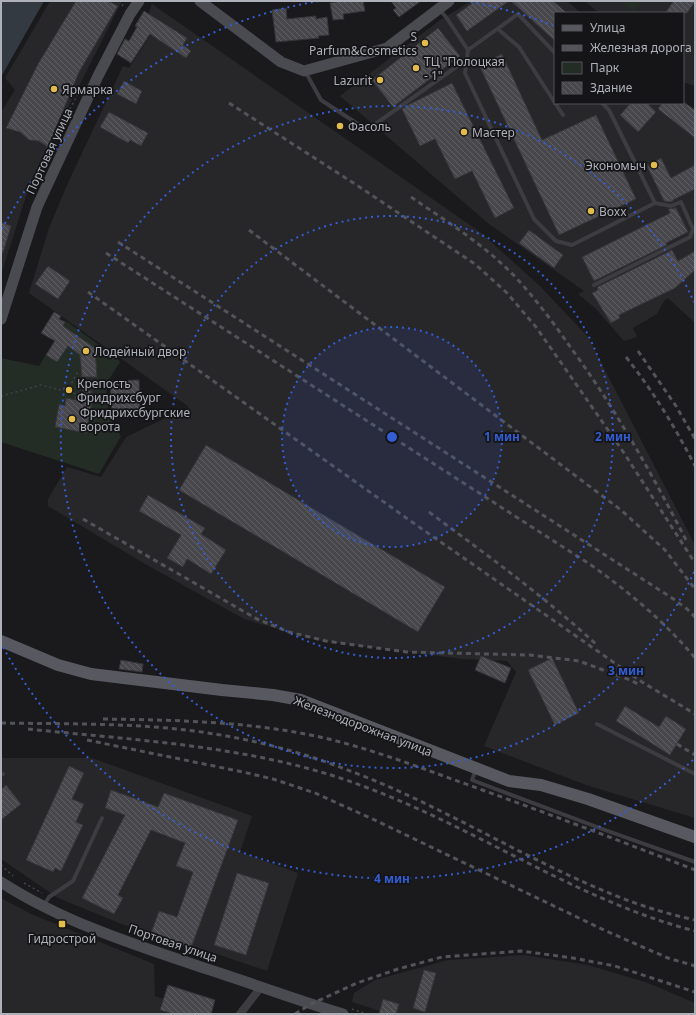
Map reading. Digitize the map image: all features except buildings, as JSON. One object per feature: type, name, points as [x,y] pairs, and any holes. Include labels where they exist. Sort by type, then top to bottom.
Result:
[{"type":"main road","name":"Портовая улица","points":[[1,319],[36,207],[98,76],[130,14],[139,1]]},
{"type":"main road","points":[[200,1],[281,62],[304,71],[387,48],[449,1]]},
{"type":"main road","name":"Железнодорожная улица","points":[[1,641],[58,665],[91,674],[273,695],[301,700],[509,781],[541,785],[588,798],[695,837]]},
{"type":"main road","name":"Портовая улица","points":[[1,882],[43,907],[97,930],[169,956],[343,1014]]},
{"type":"street","points":[[240,1014],[261,987]]},
{"type":"lane","points":[[439,9],[446,16],[468,50]]},
{"type":"lane","points":[[554,52],[518,14],[468,50],[466,60],[465,73],[534,219],[556,242],[572,245],[655,203],[671,206],[682,202],[693,222],[693,229],[690,237],[594,286]]},
{"type":"lane","points":[[498,29],[519,47],[554,101]]},
{"type":"lane","points":[[304,71],[322,100],[367,130],[466,60]]},
{"type":"lane","points":[[556,104],[563,115]]},
{"type":"lane","points":[[603,104],[609,110],[655,203]]},
{"type":"lane","points":[[597,724],[695,774]]},
{"type":"lane","points":[[476,769],[472,780],[695,862]]},
{"type":"lane","points":[[43,907],[49,898],[73,881],[102,818]]},
{"type":"path","points":[[67,392],[78,370]]},
{"type":"path","points":[[1,396],[41,385],[76,394],[74,407]]},
{"type":"shaded area","points":[[1,1],[44,1],[1,77]]},
{"type":"shaded area","points":[[50,1],[122,1],[48,147],[25,199],[1,275],[1,112],[15,90],[5,78]]},
{"type":"shaded area","points":[[471,1],[567,1],[580,12],[554,12],[554,104],[661,104],[695,135],[695,323],[668,298],[664,301],[657,314],[633,328],[637,337],[624,341],[595,308],[578,294],[584,291],[489,224],[340,96],[440,20]]},
{"type":"shaded area","points":[[585,1],[695,1],[695,86],[684,82],[684,12],[598,12]]},
{"type":"shaded area","points":[[152,4],[480,232],[540,286],[588,337],[695,545],[695,818],[586,785],[484,746],[516,672],[507,661],[462,659],[316,640],[244,619],[145,564],[48,506],[48,499],[67,467],[101,477],[126,437],[189,407],[29,293],[49,228],[67,185],[123,66],[129,68],[159,22],[148,15]]},
{"type":"shaded area","name":"Гидрострой","points":[[1,758],[92,758],[252,816],[240,852],[298,873],[267,971],[205,950],[191,948],[119,923],[58,898],[1,859]]},
{"type":"shaded area","points":[[1,898],[31,914],[154,964],[155,996],[206,1014],[1,1014]]},
{"type":"shaded area","points":[[524,955],[588,965],[648,983],[695,1003],[695,1014],[389,1014],[352,1002],[354,993],[375,980],[448,960]]},
{"type":"green space","points":[[620,1],[642,1],[634,12]]},
{"type":"green space","points":[[66,321],[117,358],[120,362],[106,384],[109,417],[121,436],[99,474],[1,442],[1,358],[39,366]]},
{"type":"railway","points":[[229,103],[355,184],[475,264],[507,293],[536,327],[569,374],[624,453],[695,563]]},
{"type":"railway","points":[[411,197],[481,246],[507,269],[540,305],[603,394],[618,418],[686,540]]},
{"type":"railway","points":[[249,230],[621,510],[665,550],[695,589]]},
{"type":"railway","points":[[118,242],[672,598],[695,617]]},
{"type":"railway","points":[[106,253],[591,565],[646,608],[695,658]]},
{"type":"railway","points":[[88,292],[412,522],[642,682],[695,714]]},
{"type":"railway","points":[[638,351],[676,406],[695,439]]},
{"type":"railway","points":[[626,357],[663,410],[680,437],[695,466]]},
{"type":"railway","points":[[429,512],[537,593],[598,646]]},
{"type":"railway","points":[[83,519],[257,619],[289,632],[326,641],[406,652],[530,655],[579,661],[638,684]]},
{"type":"railway","points":[[103,719],[177,721],[251,726],[300,733],[342,742],[403,761],[695,870]]},
{"type":"railway","points":[[1,723],[155,727],[220,735],[262,743],[325,761],[379,783],[447,814],[546,864],[614,895],[634,903],[695,920]]},
{"type":"railway","points":[[28,729],[200,747],[243,754],[327,774],[368,788],[409,805],[570,884],[611,902],[652,918],[695,931]]},
{"type":"railway","points":[[87,740],[243,772],[273,779],[315,793],[379,822],[606,931],[668,958],[695,966]]},
{"type":"railway","points":[[677,744],[695,755]]},
{"type":"railway","points":[[295,1014],[311,1004],[357,983],[398,969],[442,957],[521,951],[573,958],[615,966],[695,992]]},
{"type":"place","name":"S Parfum&Cosmetics","points":[[425,43]]},
{"type":"place","name":"ТЦ \"Полоцкая - 1\"","points":[[416,68]]},
{"type":"place","name":"Lazurit","points":[[380,80]]},
{"type":"place","name":"Ярмарка","points":[[54,89]]},
{"type":"place","name":"Фасоль","points":[[340,126]]},
{"type":"place","name":"Мастер","points":[[464,132]]},
{"type":"place","name":"Экономыч","points":[[654,165]]},
{"type":"place","name":"Boxx","points":[[591,211]]},
{"type":"place","name":"Лодейный двор","points":[[86,351]]},
{"type":"place","name":"Крепость Фридрихсбург","points":[[69,390]]},
{"type":"place","name":"Фридрихсбургские ворота","points":[[72,419]]},
{"type":"place","name":"Гидрострой","points":[[62,924]]}]
